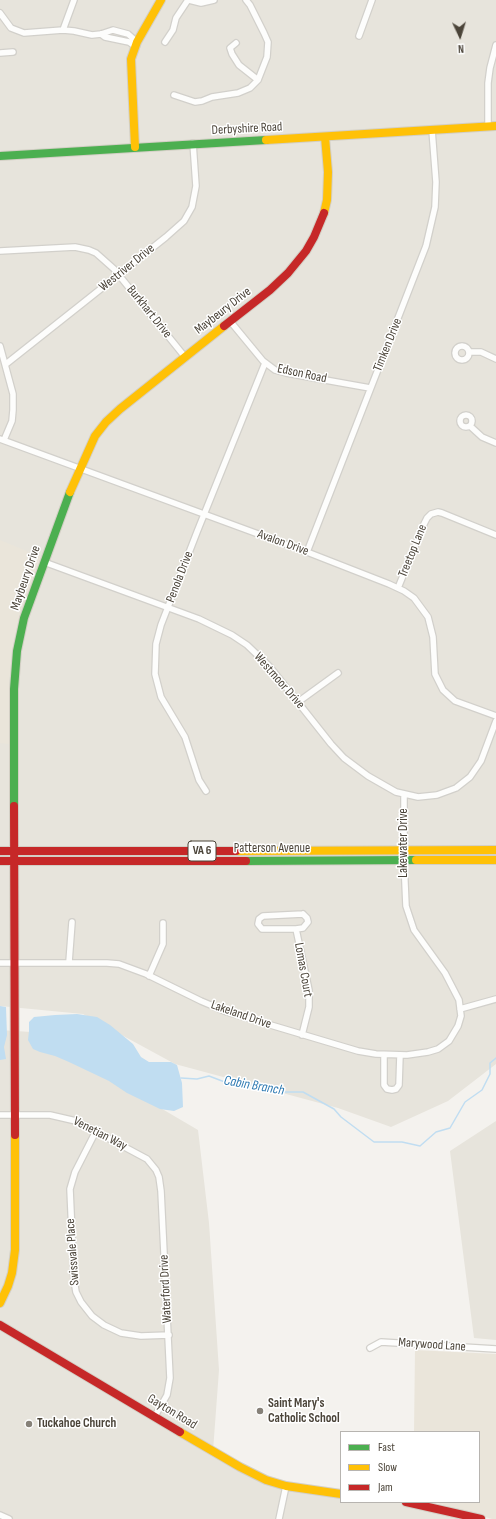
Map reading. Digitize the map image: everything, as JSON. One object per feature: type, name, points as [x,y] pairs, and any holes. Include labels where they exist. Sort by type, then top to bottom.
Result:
[{"type":"street","points":[[63,30],[74,0]]},
{"type":"street","points":[[135,147],[130,75],[131,59],[137,44],[161,0]]},
{"type":"street","points":[[165,42],[173,30],[176,18],[188,0],[201,3],[214,0]]},
{"type":"street","points":[[174,95],[195,102],[202,102],[212,97],[238,93],[250,88],[258,80],[267,57],[268,42],[250,5],[246,0]]},
{"type":"street","points":[[359,36],[372,0]]},
{"type":"street","points":[[0,13],[12,28],[25,33],[63,30],[74,31],[87,34],[101,34],[105,37],[137,44]]},
{"type":"street","points":[[236,43],[230,48],[232,54],[239,65],[258,80]]},
{"type":"street","points":[[492,126],[488,83],[490,68],[496,46]]},
{"type":"street","points":[[0,53],[13,52]]},
{"type":"street","name":"Derbyshire Road","points":[[0,156],[193,143],[325,137],[492,126]]},
{"type":"street","name":"Timken Drive","points":[[307,552],[370,388],[423,258],[435,207],[436,182],[432,130]]},
{"type":"street","name":"Maybeury Drive","points":[[0,1303],[8,1286],[14,1260],[14,711],[16,666],[24,618],[79,468],[95,436],[106,422],[270,290],[288,273],[306,251],[322,219],[327,200],[328,172],[325,137]]},
{"type":"street","name":"Westriver Drive","points":[[6,364],[179,226],[189,213],[194,202],[196,186],[193,143]]},
{"type":"street","name":"Burkhart Drive","points":[[0,251],[64,247],[80,248],[100,256],[119,274],[185,357]]},
{"type":"street","name":"Edson Road","points":[[230,321],[265,363],[275,370],[370,388]]},
{"type":"street","points":[[0,346],[13,394],[14,410],[10,428],[2,440]]},
{"type":"street","points":[[469,352],[481,352],[496,359]]},
{"type":"street","name":"Penola Drive","points":[[206,791],[199,780],[185,737],[161,697],[155,674],[156,644],[161,625],[204,514],[265,363]]},
{"type":"street","points":[[470,426],[482,437],[496,443]]},
{"type":"street","name":"Avalon Drive","points":[[2,440],[307,552],[398,588],[414,598],[428,617],[433,637],[435,674],[442,690],[455,701],[496,716]]},
{"type":"street","name":"Treetop Lane","points":[[398,588],[424,524],[431,514],[438,512],[442,513],[496,535]]},
{"type":"street","name":"Westmoor Drive","points":[[44,562],[168,607],[216,626],[232,635],[247,645],[270,667],[331,744],[344,758],[373,779],[396,792],[404,794]]},
{"type":"street","points":[[298,702],[338,673]]},
{"type":"street","name":"Lakewater Drive","points":[[460,1009],[459,1000],[445,973],[414,930],[406,906],[404,794],[418,797],[437,795],[456,788],[470,777],[481,762],[496,721]]},
{"type":"street","name":"Patterson Avenue","points":[[0,851],[496,850]]},
{"type":"street","name":"Patterson Avenue","points":[[0,861],[496,860]]},
{"type":"street","name":"Lomas Court","points":[[303,914],[307,918],[307,925],[303,928],[296,929],[262,929],[258,926],[258,921],[262,916],[303,914]]},
{"type":"street","points":[[69,962],[72,922]]},
{"type":"street","points":[[149,976],[163,944],[163,922]]},
{"type":"street","name":"Lomas Court","points":[[296,929],[309,990],[309,1007],[302,1035]]},
{"type":"street","name":"Lakeland Drive","points":[[0,963],[69,962],[119,964],[149,976],[227,1012],[358,1051],[384,1054],[400,1055],[428,1052],[438,1049],[449,1041],[458,1026],[460,1009]]},
{"type":"street","points":[[460,1009],[496,999]]},
{"type":"street","points":[[384,1054],[384,1085],[387,1089],[392,1090],[396,1089],[399,1085],[400,1055]]},
{"type":"street","name":"Venetian Way","points":[[0,1115],[61,1117],[76,1121],[96,1130],[150,1161]]},
{"type":"street","name":"Swissvale Place","points":[[96,1130],[74,1172],[70,1189],[74,1280],[76,1292],[81,1302],[92,1316],[104,1325],[121,1333],[141,1336],[169,1335]]},
{"type":"street","name":"Waterford Drive","points":[[150,1161],[159,1177],[161,1191],[170,1363],[170,1384],[162,1405],[155,1416]]},
{"type":"street","name":"Gayton Road","points":[[0,1325],[240,1467],[266,1480],[286,1486],[340,1494]]},
{"type":"street","name":"Marywood Lane","points":[[370,1348],[381,1342],[496,1349]]},
{"type":"street","points":[[279,1519],[286,1486]]},
{"type":"street","points":[[410,1503],[462,1517],[481,1519]]},
{"type":"street","points":[[0,1515],[9,1519]]},
{"type":"shaded area","points":[[0,0],[496,0],[496,850],[0,851]]},
{"type":"shaded area","points":[[0,540],[41,557],[18,623],[9,679],[9,744],[0,743]]},
{"type":"shaded area","points":[[496,860],[496,1064],[448,1101],[391,1127],[338,1108],[175,1064],[83,1014],[0,1006],[0,861]]},
{"type":"shaded area","points":[[0,1030],[31,1032],[198,1130],[209,1223],[219,1370],[213,1451],[25,1340],[242,1473],[266,1480],[340,1493],[340,1503],[409,1503],[477,1519],[0,1519]]},
{"type":"shaded area","points":[[496,1121],[496,1340],[474,1338],[450,1151]]},
{"type":"shaded area","points":[[415,1350],[496,1354],[496,1519],[436,1503],[480,1503],[480,1431],[414,1431]]},
{"type":"water","points":[[0,1006],[6,1007],[7,1035],[4,1047],[6,1059],[0,1060]]},
{"type":"water","points":[[77,1014],[97,1017],[110,1025],[133,1044],[141,1057],[149,1062],[171,1062],[177,1065],[182,1083],[183,1107],[174,1111],[160,1109],[127,1093],[109,1081],[69,1062],[33,1049],[28,1040],[29,1022],[34,1017]]},
{"type":"waterway","name":"Cabin Branch","points":[[181,1078],[197,1079],[209,1076],[230,1084],[237,1081],[274,1092],[303,1092],[334,1109],[341,1117],[374,1142],[402,1142],[420,1146],[436,1132],[450,1128],[465,1102],[482,1090],[490,1074],[490,1063],[496,1058]]},
{"type":"traffic: fast","points":[[0,156],[266,140]]},
{"type":"traffic: fast","points":[[14,806],[14,689],[17,651],[24,618],[70,492]]},
{"type":"traffic: fast","points":[[246,861],[416,860]]},
{"type":"traffic: slow","points":[[135,147],[131,59],[137,42],[161,0]]},
{"type":"traffic: slow","points":[[266,140],[496,126]]},
{"type":"traffic: slow","points":[[324,213],[327,200],[328,172],[325,137]]},
{"type":"traffic: slow","points":[[70,492],[95,436],[106,422],[120,409],[224,326]]},
{"type":"traffic: slow","points":[[236,851],[496,850]]},
{"type":"traffic: slow","points":[[416,860],[496,860]]},
{"type":"traffic: slow","points":[[0,1303],[12,1273],[15,1250],[15,1135]]},
{"type":"traffic: slow","points":[[180,1432],[240,1467],[266,1480],[286,1486],[340,1494]]},
{"type":"traffic: jam","points":[[224,326],[270,290],[288,273],[306,251],[314,237],[324,213]]},
{"type":"traffic: jam","points":[[14,806],[15,1135]]},
{"type":"traffic: jam","points":[[0,851],[236,851]]},
{"type":"traffic: jam","points":[[0,861],[246,861]]},
{"type":"traffic: jam","points":[[0,1325],[180,1432]]},
{"type":"traffic: jam","points":[[410,1503],[481,1519]]},
{"type":"place","name":"Saint Mary's Catholic School","points":[[260,1411]]},
{"type":"place","name":"Tuckahoe Church","points":[[29,1424]]}]
